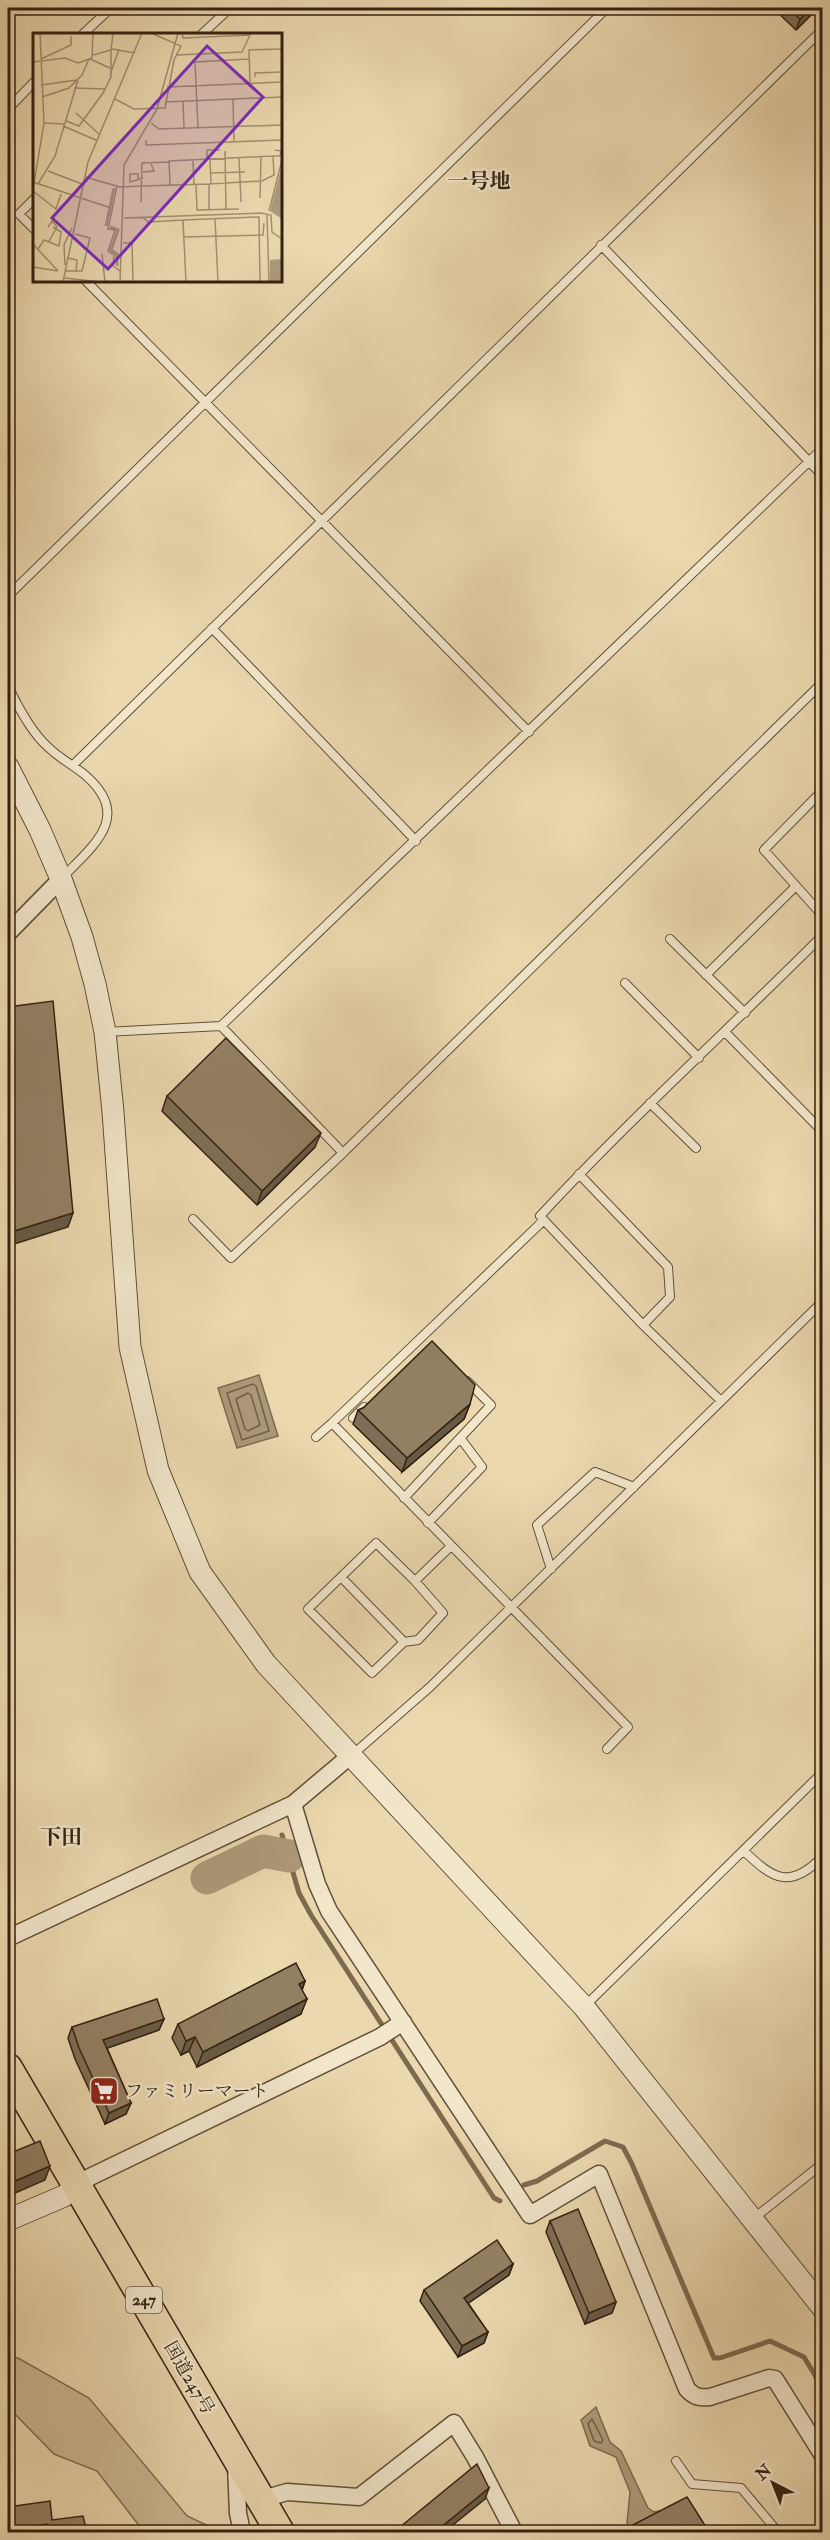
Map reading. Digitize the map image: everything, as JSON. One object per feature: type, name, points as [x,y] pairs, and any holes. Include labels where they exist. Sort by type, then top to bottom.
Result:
[{"type":"highway","name":"国道247号","points":[[8,2068],[280,2532]]},
{"type":"street","points":[[8,767],[40,830],[61,879],[82,937],[105,1032],[130,1347],[158,1470],[200,1572],[266,1664],[585,2007],[822,2307]]},
{"type":"street","points":[[8,933],[61,879]]},
{"type":"street","points":[[8,1938],[293,1804],[350,1756]]},
{"type":"street","points":[[293,1804],[323,1899],[399,2025],[530,2215],[599,2174],[687,2389],[693,2395],[701,2398],[710,2397],[769,2378],[775,2379],[822,2454]]},
{"type":"street","points":[[8,2220],[64,2196],[143,2151],[380,2037],[399,2025]]},
{"type":"street","points":[[260,2500],[287,2492],[359,2497],[454,2423],[475,2457],[514,2532]]},
{"type":"street","points":[[236,2457],[238,2513],[242,2532]]},
{"type":"lane","points":[[84,33],[111,8]]},
{"type":"lane","points":[[203,33],[230,8]]},
{"type":"lane","points":[[8,596],[607,8]]},
{"type":"lane","points":[[73,765],[822,30]]},
{"type":"lane","points":[[8,109],[33,83]]},
{"type":"lane","points":[[33,200],[20,214],[33,228]]},
{"type":"lane","points":[[601,245],[822,475]]},
{"type":"lane","points":[[87,282],[529,732]]},
{"type":"lane","points":[[105,1032],[221,1026],[822,449]]},
{"type":"lane","points":[[212,628],[416,841]]},
{"type":"lane","points":[[193,1218],[231,1258],[343,1153],[822,683]]},
{"type":"lane","points":[[8,686],[17,705],[46,747],[73,765],[102,793],[109,810],[105,830],[90,850],[61,879]]},
{"type":"lane","points":[[822,791],[764,850],[822,915]]},
{"type":"lane","points":[[706,975],[795,887]]},
{"type":"lane","points":[[721,1401],[643,1324],[540,1216],[650,1103],[699,1058],[822,936]]},
{"type":"lane","points":[[670,939],[745,1013]]},
{"type":"lane","points":[[625,983],[699,1058]]},
{"type":"lane","points":[[221,1026],[343,1153]]},
{"type":"lane","points":[[725,1032],[822,1131]]},
{"type":"lane","points":[[650,1103],[696,1148]]},
{"type":"lane","points":[[579,1174],[668,1267],[670,1297],[643,1324]]},
{"type":"lane","points":[[316,1437],[544,1220]]},
{"type":"lane","points":[[350,1756],[430,1687],[822,1302]]},
{"type":"lane","points":[[404,1498],[491,1405],[460,1375]]},
{"type":"lane","points":[[352,1418],[369,1402]]},
{"type":"lane","points":[[332,1423],[628,1727],[607,1749]]},
{"type":"lane","points":[[428,1523],[482,1467],[461,1439]]},
{"type":"lane","points":[[550,1569],[537,1525],[595,1472],[634,1487]]},
{"type":"lane","points":[[376,1543],[444,1613],[418,1640],[404,1642],[372,1673],[308,1609],[341,1577],[376,1543]]},
{"type":"lane","points":[[415,1581],[451,1546]]},
{"type":"lane","points":[[341,1577],[404,1642]]},
{"type":"lane","points":[[585,2007],[822,1773]]},
{"type":"lane","points":[[744,1851],[765,1871],[785,1879],[810,1870],[822,1857]]},
{"type":"lane","points":[[753,2218],[822,2164]]},
{"type":"lane","points":[[676,2461],[692,2484],[741,2488],[778,2532]]},
{"type":"shaded area","points":[[8,2357],[18,2358],[89,2398],[187,2516],[215,2529],[214,2532],[144,2532],[97,2471],[54,2454],[8,2407]]},
{"type":"water","points":[[259,1375],[278,1436],[237,1448],[218,1388]]},
{"type":"water","points":[[596,2407],[610,2442],[621,2451],[648,2508],[654,2512],[679,2507],[630,2532],[627,2523],[630,2492],[616,2457],[590,2446],[581,2420]]},
{"type":"building","points":[[788,8],[812,8],[800,19]]},
{"type":"building","points":[[53,1001],[73,1213],[8,1233],[8,1007]]},
{"type":"building","points":[[226,1038],[321,1133],[262,1191],[167,1096]]},
{"type":"building","points":[[432,1341],[475,1385],[470,1404],[407,1458],[358,1410],[363,1408]]},
{"type":"building","points":[[296,1963],[305,1981],[299,1984],[307,1999],[203,2052],[195,2037],[186,2041],[178,2024]]},
{"type":"building","points":[[157,1999],[164,2019],[103,2040],[131,2103],[109,2113],[79,2048],[72,2027]]},
{"type":"building","points":[[40,2141],[50,2166],[8,2184],[8,2154]]},
{"type":"building","points":[[578,2209],[616,2302],[589,2313],[550,2221]]},
{"type":"building","points":[[497,2240],[513,2264],[464,2298],[488,2332],[462,2346],[424,2290]]},
{"type":"building","points":[[477,2464],[489,2488],[435,2532],[394,2532]]},
{"type":"building","points":[[687,2497],[706,2527],[697,2532],[612,2532],[626,2526],[627,2528]]},
{"type":"building","points":[[50,2501],[52,2520],[83,2516],[87,2532],[49,2532],[47,2524],[8,2530],[8,2507]]},
{"type":"waterway","points":[[282,1835],[299,1893],[311,1915],[494,2198],[500,2201]]},
{"type":"waterway","points":[[207,1878],[263,1851],[289,1856]]},
{"type":"waterway","points":[[524,2185],[537,2181],[605,2141],[623,2147],[714,2358],[770,2341],[804,2357],[822,2387]]},
{"type":"place","name":"ファミリーマート","points":[[104,2091]]},
{"type":"district","name":"一号地","points":[[479,181]]},
{"type":"district","name":"下田","points":[[61,1837]]}]
